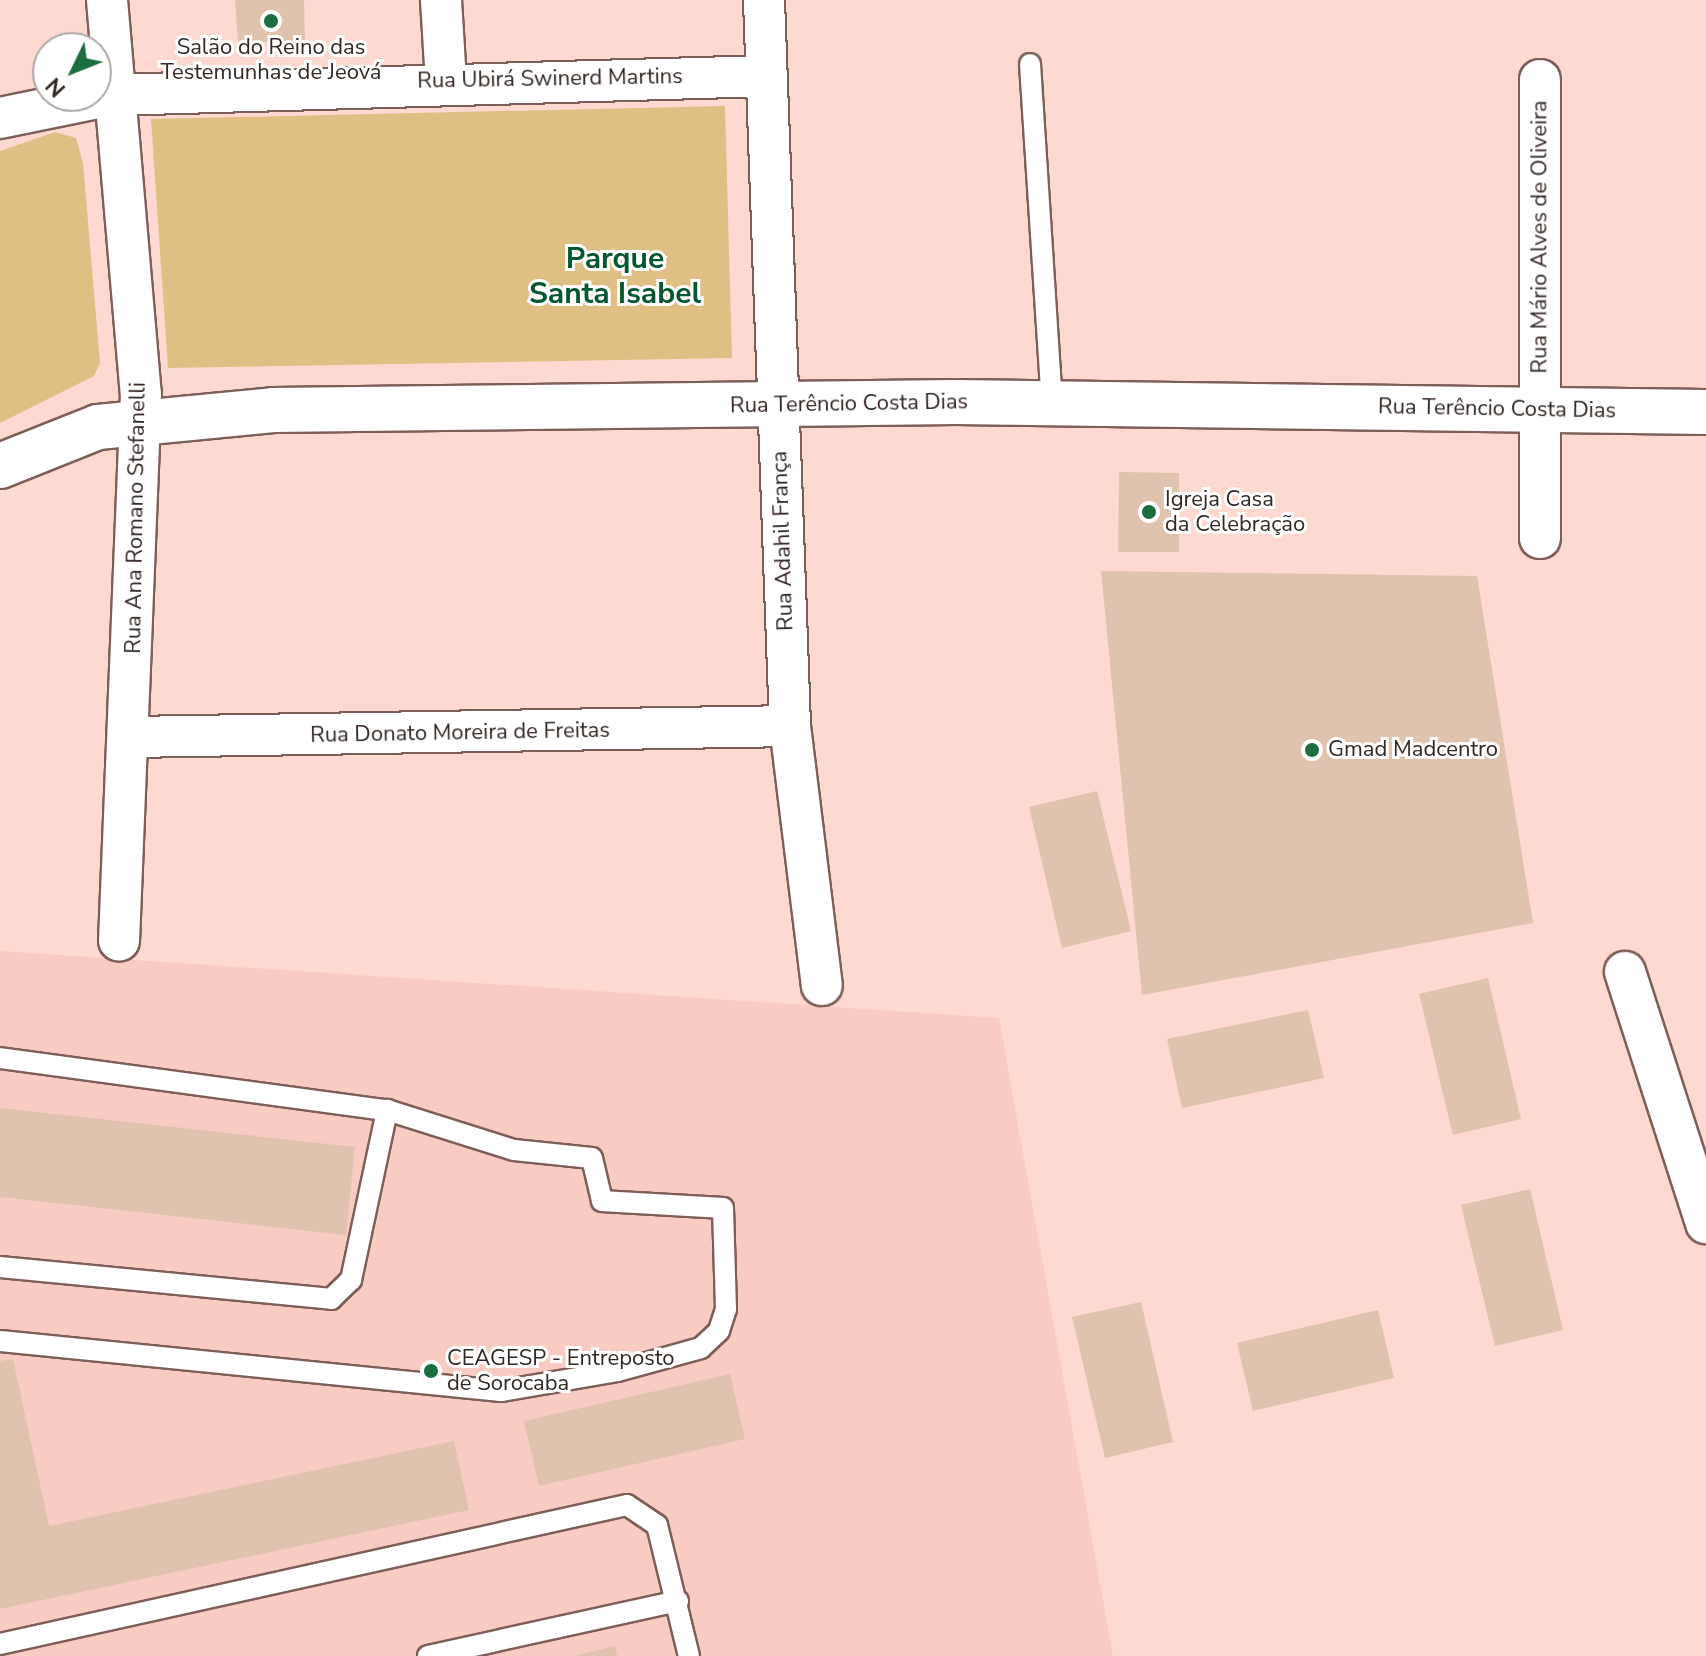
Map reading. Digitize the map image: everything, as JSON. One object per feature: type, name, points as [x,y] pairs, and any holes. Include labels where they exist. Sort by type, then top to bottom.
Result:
[{"type":"street","name":"Rua Ana Romano Stefanelli","points":[[107,0],[109,32]]},
{"type":"street","points":[[441,0],[446,81]]},
{"type":"street","name":"Rua Adahil França","points":[[764,0],[790,726],[822,985]]},
{"type":"street","name":"Rua Ubirá Swinerd Martins","points":[[112,95],[446,81],[767,76]]},
{"type":"street","name":"Rua Mário Alves de Oliveira","points":[[1540,80],[1540,538]]},
{"type":"street","name":"Rua Ana Romano Stefanelli","points":[[112,95],[141,421],[119,941]]},
{"type":"street","name":"Rua Ubirá Swinerd Martins","points":[[0,118],[32,111]]},
{"type":"street","name":"Rua Terêncio Costa Dias","points":[[0,466],[70,434],[141,421],[273,410],[1052,402],[1706,412]]},
{"type":"street","name":"Rua Donato Moreira de Freitas","points":[[130,737],[790,726]]},
{"type":"street","points":[[1625,972],[1706,1223]]},
{"type":"lane","points":[[1030,64],[1052,402]]},
{"type":"lane","points":[[0,1058],[387,1110],[514,1150],[592,1158],[602,1201],[723,1208],[726,1309],[719,1331],[701,1348],[618,1371],[501,1391],[0,1341]]},
{"type":"lane","points":[[0,1267],[331,1299],[351,1280],[387,1110]]},
{"type":"lane","points":[[0,1644],[627,1505],[657,1525],[689,1656]]},
{"type":"lane","points":[[428,1656],[678,1601]]},
{"type":"shaded area","points":[[725,106],[732,358],[168,368],[151,119]]},
{"type":"shaded area","points":[[55,132],[76,138],[83,163],[100,363],[94,376],[0,423],[0,151]]},
{"type":"shaded area","name":"CEAGESP - Entreposto de Sorocaba","points":[[0,951],[999,1018],[1113,1656],[0,1656]]},
{"type":"building","name":"Salão do Reino das Testemunhas de Jeová","points":[[235,0],[304,0],[305,42],[238,42]]},
{"type":"building","name":"Igreja Casa da Celebração","points":[[1119,472],[1179,473],[1179,552],[1118,552]]},
{"type":"building","name":"Gmad Madcentro","points":[[1101,571],[1477,576],[1533,923],[1142,995]]},
{"type":"building","points":[[1097,791],[1131,931],[1062,948],[1029,807]]},
{"type":"building","points":[[1488,978],[1521,1119],[1453,1135],[1419,994]]},
{"type":"building","points":[[1308,1010],[1324,1078],[1182,1108],[1167,1039]]},
{"type":"building","points":[[0,1108],[355,1147],[346,1235],[0,1197]]},
{"type":"building","points":[[1530,1189],[1563,1330],[1495,1346],[1461,1205]]},
{"type":"building","points":[[1141,1302],[1173,1442],[1105,1458],[1072,1317]]},
{"type":"building","points":[[1378,1310],[1394,1378],[1253,1411],[1237,1343]]},
{"type":"building","points":[[13,1359],[49,1526],[454,1441],[469,1510],[0,1609],[0,1361]]},
{"type":"building","points":[[730,1374],[745,1439],[539,1486],[524,1421]]},
{"type":"building","points":[[615,1646],[617,1656],[577,1656],[577,1655]]},
{"type":"place","name":"Salão do Reino das Testemunhas de Jeová","points":[[271,21]]},
{"type":"place","name":"Igreja Casa da Celebração","points":[[1149,512]]},
{"type":"place","name":"Gmad Madcentro","points":[[1312,750]]},
{"type":"place","name":"CEAGESP - Entreposto de Sorocaba","points":[[431,1371]]},
{"type":"district","name":"Parque Santa Isabel","points":[[615,276]]}]
